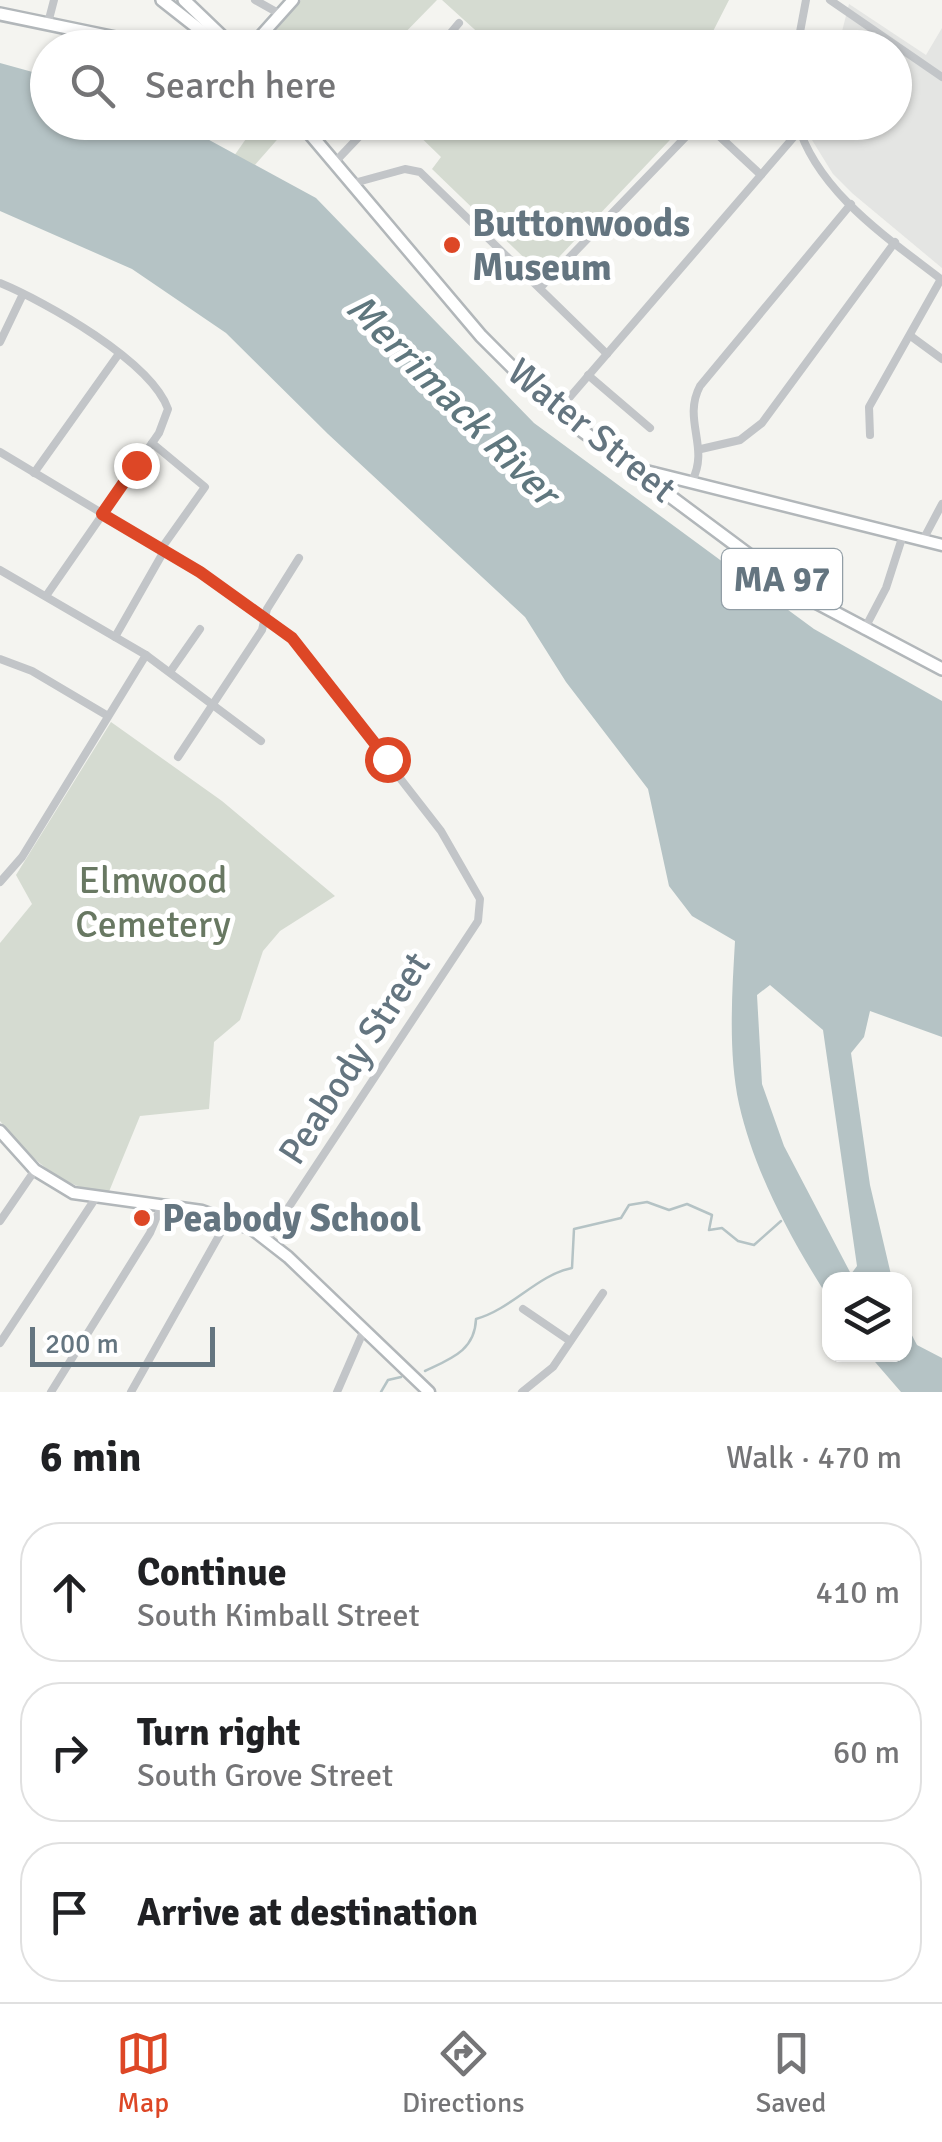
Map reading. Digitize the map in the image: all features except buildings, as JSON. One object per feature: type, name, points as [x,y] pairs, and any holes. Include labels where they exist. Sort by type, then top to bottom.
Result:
[{"type":"main road","points":[[162,0],[200,30]]},
{"type":"main road","points":[[184,0],[215,30]]},
{"type":"main road","points":[[266,30],[292,0]]},
{"type":"main road","points":[[0,14],[80,30]]},
{"type":"main road","name":"Water Street","points":[[316,140],[480,336],[557,412],[804,596],[942,669]]},
{"type":"main road","points":[[634,468],[942,545]]},
{"type":"main road","points":[[0,1131],[36,1170],[63,1189],[95,1200],[229,1218],[267,1240],[429,1392]]},
{"type":"street","points":[[48,23],[54,0]]},
{"type":"street","points":[[255,0],[280,14]]},
{"type":"street","points":[[800,30],[806,0]]},
{"type":"street","points":[[830,0],[874,30]]},
{"type":"street","points":[[453,30],[459,23]]},
{"type":"street","points":[[912,56],[942,77]]},
{"type":"street","points":[[335,162],[356,140]]},
{"type":"street","points":[[540,288],[684,140]]},
{"type":"street","points":[[722,140],[762,175]]},
{"type":"street","points":[[557,412],[788,140]]},
{"type":"street","points":[[804,140],[816,165],[851,204],[942,280],[869,407],[870,435]]},
{"type":"street","points":[[354,183],[405,169],[420,172],[607,354]]},
{"type":"street","points":[[692,481],[701,449],[690,415],[700,386],[851,204]]},
{"type":"street","points":[[701,449],[740,440],[762,423],[895,242]]},
{"type":"street","points":[[0,283],[67,317],[118,355],[159,392],[167,417],[46,596]]},
{"type":"street","points":[[0,342],[24,294]]},
{"type":"street","points":[[912,337],[942,359]]},
{"type":"street","points":[[34,472],[118,355]]},
{"type":"street","points":[[588,375],[650,428]]},
{"type":"street","points":[[115,637],[162,550],[206,487],[152,443]]},
{"type":"street","points":[[0,452],[162,550],[264,619]]},
{"type":"street","points":[[923,540],[942,504]]},
{"type":"street","points":[[864,630],[886,588],[903,535]]},
{"type":"street","points":[[178,757],[262,630],[264,619],[299,558]]},
{"type":"street","points":[[0,570],[146,655],[261,741]]},
{"type":"street","name":"Peabody Street","points":[[264,619],[306,654],[410,788],[466,871],[481,904],[478,921],[267,1240]]},
{"type":"street","points":[[170,672],[200,629]]},
{"type":"street","points":[[0,882],[22,857],[146,655]]},
{"type":"street","points":[[0,659],[32,672],[108,716]]},
{"type":"street","points":[[0,1221],[36,1170]]},
{"type":"street","points":[[0,1344],[95,1200]]},
{"type":"street","points":[[51,1392],[150,1232],[162,1206]]},
{"type":"street","points":[[131,1392],[229,1218]]},
{"type":"street","points":[[522,1392],[552,1367],[603,1293]]},
{"type":"street","points":[[523,1309],[570,1342]]},
{"type":"street","points":[[337,1392],[364,1330]]},
{"type":"shaded area","points":[[849,4],[888,30],[842,30]]},
{"type":"shaded area","points":[[942,28],[942,268],[833,174],[812,140],[912,140],[912,46],[926,55]]},
{"type":"green space","points":[[301,0],[437,0],[408,30],[276,30]]},
{"type":"green space","points":[[442,0],[729,0],[714,30],[475,30]]},
{"type":"green space","points":[[245,140],[277,140],[254,166],[234,156]]},
{"type":"green space","points":[[423,140],[670,140],[542,275],[432,169],[441,157]]},
{"type":"green space","name":"Elmwood Cemetery","points":[[111,722],[222,801],[335,896],[280,931],[263,951],[240,1020],[214,1042],[209,1109],[140,1116],[108,1194],[60,1178],[23,1147],[0,1121],[0,943],[32,904],[16,875]]},
{"type":"water","name":"Merrimack River","points":[[0,63],[30,71],[30,140],[209,140],[316,198],[534,423],[814,629],[942,701],[942,1037],[870,1011],[864,1037],[851,1053],[870,1185],[890,1272],[852,1272],[857,1266],[823,1030],[770,985],[757,995],[762,1084],[784,1146],[850,1272],[822,1272],[822,1288],[764,1181],[739,1104],[732,1044],[735,941],[692,916],[669,886],[648,789],[566,682],[525,617],[226,333],[132,269],[0,211]]},
{"type":"water","points":[[912,1335],[917,1345],[942,1358],[942,1392],[901,1392],[875,1362],[912,1362]]},
{"type":"waterway","points":[[425,1371],[466,1346],[476,1319],[572,1268],[574,1229],[621,1218],[629,1205],[647,1202],[669,1210],[687,1204],[712,1215],[709,1230],[722,1228],[738,1241],[754,1245],[781,1221]]},
{"type":"waterway","points":[[381,1392],[388,1380],[401,1377]]},
{"type":"place","name":"Buttonwoods Museum","points":[[452,245]]},
{"type":"place","name":"Peabody School","points":[[142,1218]]},
{"type":"route","points":[[136,465],[102,514],[200,572],[292,638],[387,759]]}]
